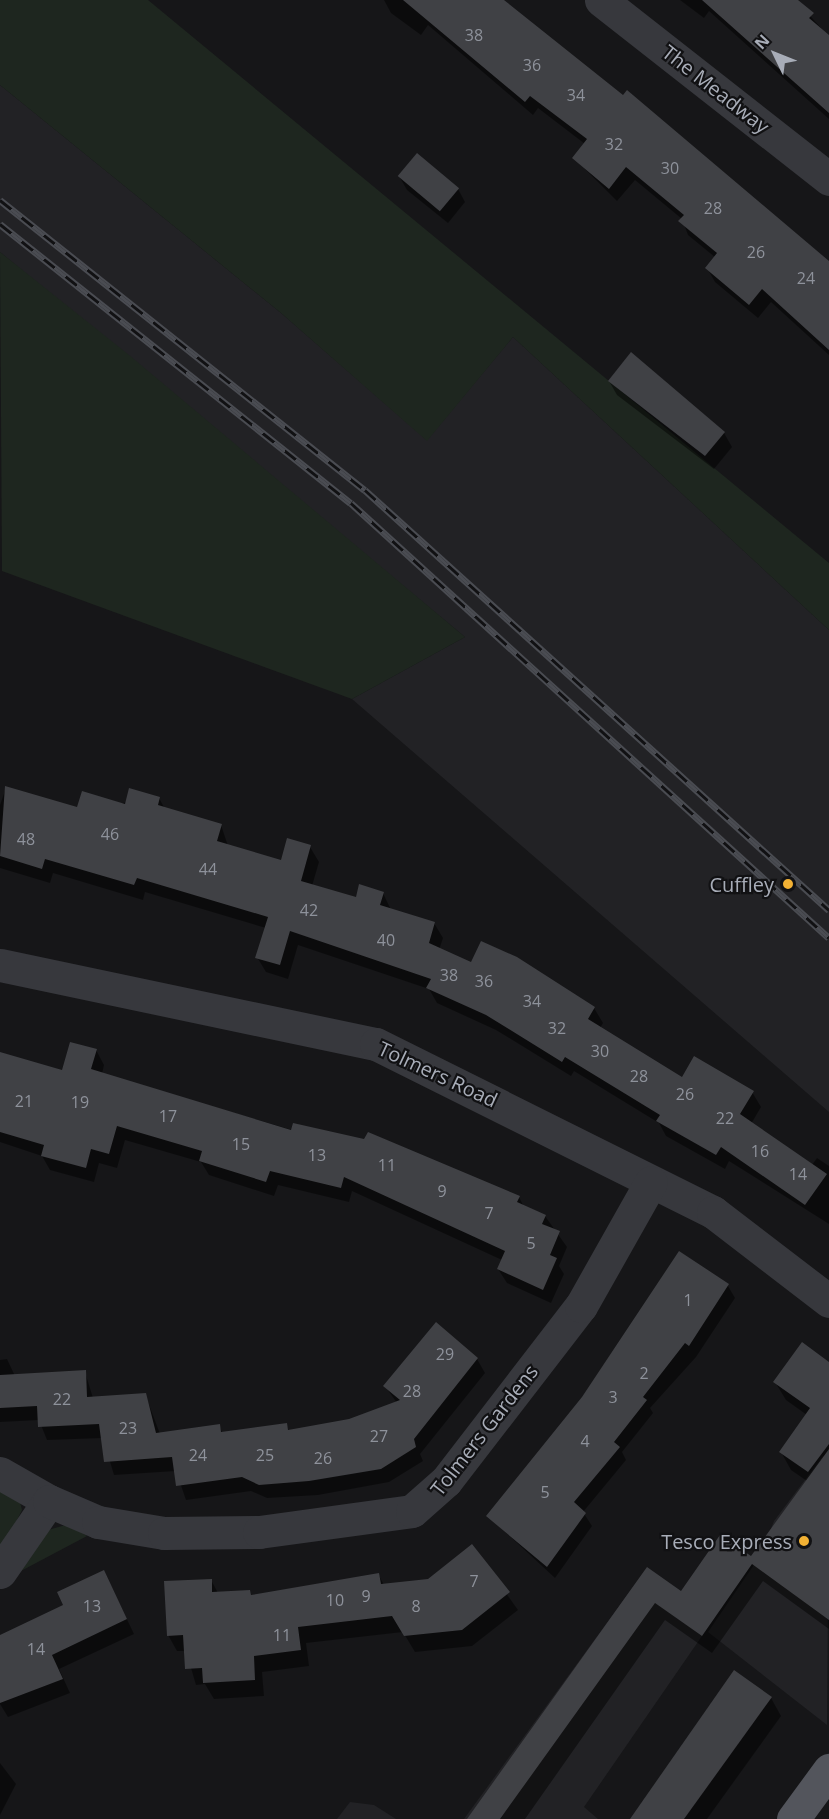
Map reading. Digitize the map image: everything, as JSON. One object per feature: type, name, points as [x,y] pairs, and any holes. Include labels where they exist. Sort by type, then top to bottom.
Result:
[{"type":"main road","points":[[793,1819],[829,1770]]},
{"type":"street","name":"The Meadway","points":[[601,0],[829,179]]},
{"type":"street","name":"Tolmers Road","points":[[0,965],[376,1044],[713,1212],[829,1301]]},
{"type":"street","name":"Tolmers Gardens","points":[[0,1473],[49,1502],[98,1522],[164,1533],[259,1532],[389,1518],[412,1511],[446,1481],[581,1306],[651,1182]]},
{"type":"street","points":[[0,1572],[49,1502]]},
{"type":"shaded area","points":[[0,0],[148,0],[829,563],[829,630],[513,337],[427,441],[281,313],[0,85]]},
{"type":"shaded area","points":[[0,85],[281,313],[427,440],[513,337],[829,630],[829,1112],[352,699],[465,637],[0,252]]},
{"type":"shaded area","points":[[0,252],[129,355],[465,637],[352,699],[2,571]]},
{"type":"shaded area","points":[[823,1456],[829,1460],[827,1725],[708,1632],[760,1556],[774,1521]]},
{"type":"shaded area","points":[[0,1486],[19,1498],[22,1510],[0,1554]]},
{"type":"shaded area","points":[[69,1524],[87,1536],[19,1572],[48,1530]]},
{"type":"shaded area","points":[[633,1587],[702,1636],[584,1807],[598,1819],[464,1819]]},
{"type":"shaded area","points":[[350,1802],[374,1805],[396,1819],[337,1819]]},
{"type":"building","points":[[403,0],[504,0],[623,95],[627,90],[829,261],[829,350],[762,289],[749,305],[705,268],[717,253],[678,221],[684,215],[626,167],[609,189],[572,158],[587,139],[530,96],[525,102]]},
{"type":"building","points":[[702,0],[798,0],[814,13],[809,18],[829,35],[829,113]]},
{"type":"building","points":[[417,153],[459,188],[440,211],[398,176]]},
{"type":"building","points":[[631,352],[725,432],[705,456],[608,381]]},
{"type":"building","points":[[5,786],[77,807],[82,791],[125,804],[129,788],[160,797],[158,805],[222,824],[217,841],[281,860],[287,838],[311,845],[301,881],[356,897],[359,884],[384,892],[380,905],[435,922],[429,943],[471,962],[481,941],[517,957],[595,1007],[588,1019],[682,1077],[694,1056],[754,1091],[740,1114],[827,1174],[805,1205],[721,1147],[716,1155],[656,1121],[660,1115],[565,1057],[562,1062],[486,1015],[426,988],[431,979],[290,931],[280,965],[255,958],[268,917],[137,878],[134,885],[45,859],[42,869],[0,856]]},
{"type":"building","points":[[70,1042],[97,1049],[91,1069],[291,1130],[293,1123],[364,1139],[368,1132],[520,1196],[517,1202],[546,1215],[542,1224],[560,1231],[550,1255],[557,1258],[543,1290],[497,1269],[505,1251],[344,1177],[341,1188],[270,1171],[266,1182],[199,1161],[202,1151],[117,1126],[109,1154],[91,1149],[86,1168],[41,1156],[44,1145],[0,1132],[0,1052],[62,1070]]},
{"type":"building","points":[[679,1251],[729,1284],[689,1346],[685,1343],[643,1397],[647,1400],[614,1442],[620,1447],[574,1502],[586,1513],[547,1567],[486,1516],[582,1397]]},
{"type":"building","points":[[436,1322],[478,1358],[414,1439],[416,1447],[381,1469],[309,1481],[259,1485],[242,1477],[176,1486],[172,1457],[104,1462],[99,1424],[38,1427],[37,1406],[0,1408],[0,1375],[86,1370],[87,1397],[146,1393],[156,1433],[220,1424],[221,1432],[287,1423],[288,1430],[349,1419],[400,1400],[383,1386]]},
{"type":"building","points":[[802,1342],[829,1362],[829,1444],[808,1472],[779,1452],[810,1408],[773,1382]]},
{"type":"building","points":[[829,1449],[829,1620],[752,1564],[702,1636],[655,1603],[500,1819],[467,1819],[647,1567],[681,1591],[720,1535],[751,1556]]},
{"type":"building","points":[[472,1544],[510,1592],[462,1630],[404,1636],[392,1616],[298,1627],[301,1650],[254,1656],[255,1680],[203,1683],[202,1668],[185,1669],[183,1635],[167,1636],[164,1581],[212,1579],[212,1592],[250,1590],[251,1595],[379,1573],[381,1584],[428,1579]]},
{"type":"building","points":[[104,1570],[127,1619],[52,1655],[63,1679],[0,1703],[0,1635],[63,1605],[57,1592]]},
{"type":"building","points":[[734,1670],[772,1697],[684,1819],[630,1819]]},
{"type":"railway","points":[[0,200],[365,490],[829,910]]},
{"type":"railway","points":[[0,224],[351,503],[829,938]]},
{"type":"place","name":"Cuffley","points":[[788,884]]},
{"type":"place","name":"Tesco Express","points":[[804,1541]]}]
